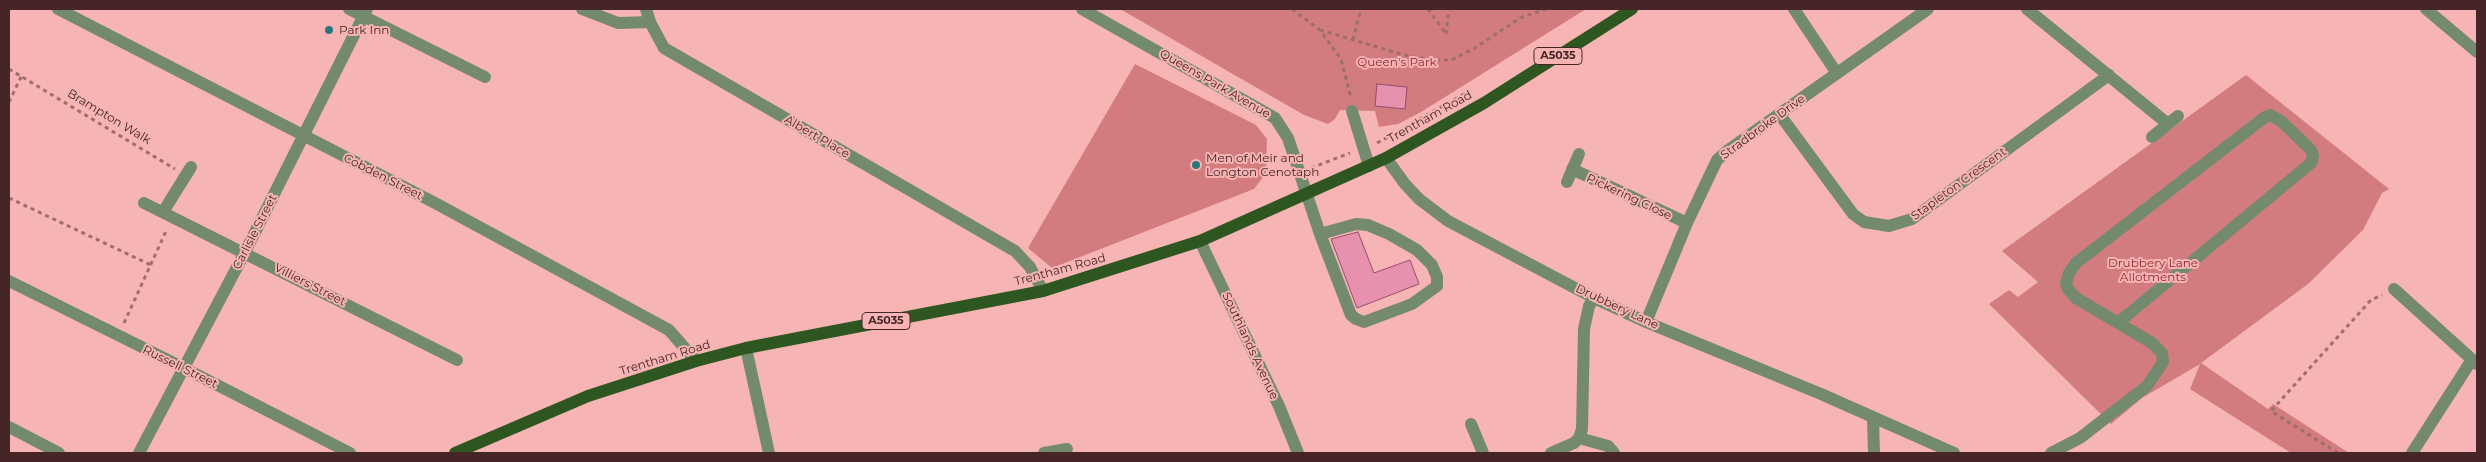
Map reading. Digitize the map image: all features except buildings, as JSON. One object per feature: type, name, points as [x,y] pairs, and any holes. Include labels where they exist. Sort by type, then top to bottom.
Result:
[{"type":"main road","name":"Trentham Road","points":[[455,453],[588,396],[696,362],[746,348],[1043,291],[1200,241],[1307,195],[1386,158],[1484,103],[1632,9]]},
{"type":"street","name":"Cobden Street","points":[[58,9],[437,204],[669,330],[696,362]]},
{"type":"street","points":[[349,9],[365,12],[485,77]]},
{"type":"street","points":[[582,9],[618,23],[650,22]]},
{"type":"street","name":"Albert Place","points":[[646,9],[650,22],[664,48],[1015,251],[1030,267],[1043,291]]},
{"type":"street","name":"Queens Park Avenue","points":[[1082,9],[1275,118],[1288,138],[1320,234],[1351,315],[1356,319],[1364,322],[1412,304],[1437,286],[1437,277],[1432,265],[1416,250],[1375,228],[1368,225],[1349,224],[1320,234]]},
{"type":"street","points":[[1794,9],[1836,72]]},
{"type":"street","name":"Stradbroke Drive","points":[[1646,322],[1687,223],[1717,160],[1836,72],[1928,9]]},
{"type":"street","points":[[2028,9],[2109,75],[2173,120],[2152,136]]},
{"type":"street","points":[[2426,9],[2477,52]]},
{"type":"street","name":"Carlisle Street","points":[[139,453],[246,252],[365,12]]},
{"type":"street","name":"Stapleton Crescent","points":[[1780,115],[1853,214],[1864,222],[1889,226],[1912,219],[2109,75]]},
{"type":"street","points":[[1352,111],[1369,166]]},
{"type":"street","points":[[2051,453],[2080,438],[2147,386],[2161,367],[2162,353],[2152,343],[2083,302],[2068,290],[2066,283],[2069,272],[2076,263],[2265,117],[2270,115],[2281,121],[2311,150],[2313,156],[2311,164],[2119,322]]},
{"type":"street","name":"Pickering Close","points":[[1567,182],[1579,154]]},
{"type":"street","name":"Drubbery Lane","points":[[1386,158],[1414,194],[1448,220],[1594,298],[1646,322],[1821,394],[1954,453]]},
{"type":"street","name":"Pickering Close","points":[[1572,169],[1687,223]]},
{"type":"street","points":[[168,215],[172,196],[188,171]]},
{"type":"street","name":"Villiers Street","points":[[144,203],[246,252],[457,360]]},
{"type":"street","name":"Southlands Avenue","points":[[1200,241],[1279,406],[1298,453]]},
{"type":"street","name":"Russell Street","points":[[9,282],[184,368],[350,453]]},
{"type":"street","points":[[2394,290],[2474,362],[2412,453]]},
{"type":"street","points":[[1551,453],[1574,443],[1579,438],[1582,428],[1584,329],[1594,298]]},
{"type":"street","points":[[746,348],[769,453]]},
{"type":"street","points":[[1873,418],[1874,453]]},
{"type":"street","points":[[1471,424],[1482,453]]},
{"type":"street","points":[[9,427],[59,453]]},
{"type":"street","points":[[1579,438],[1608,446],[1614,453]]},
{"type":"street","points":[[1044,453],[1067,449]]},
{"type":"path","points":[[1292,9],[1320,30],[1341,59],[1351,90],[1352,111]]},
{"type":"path","points":[[1353,40],[1361,9]]},
{"type":"path","points":[[1428,9],[1446,34],[1449,9]]},
{"type":"path","points":[[1320,30],[1404,55],[1432,60],[1451,60],[1476,48],[1499,30],[1520,18],[1546,9]]},
{"type":"path","name":"Brampton Walk","points":[[9,68],[188,171]]},
{"type":"path","points":[[9,102],[22,75]]},
{"type":"path","name":"Trentham Road","points":[[1372,146],[1464,94]]},
{"type":"path","points":[[1316,166],[1354,151]]},
{"type":"path","points":[[9,198],[150,265]]},
{"type":"path","points":[[118,337],[150,265],[168,215]]},
{"type":"path","points":[[2338,453],[2271,411],[2372,300],[2394,290]]},
{"type":"green space","name":"Queen's Park","points":[[1120,9],[1586,9],[1421,112],[1398,124],[1379,127],[1375,111],[1340,110],[1335,119],[1328,124],[1304,115]]},
{"type":"green space","points":[[1135,64],[1256,125],[1267,139],[1266,173],[1254,189],[1052,268],[1028,248]]},
{"type":"green space","name":"Drubbery Lane Allotments","points":[[2246,75],[2389,189],[2382,193],[2363,230],[2308,284],[2201,363],[2268,409],[2273,404],[2349,453],[2291,453],[2190,389],[2200,364],[2142,398],[2111,424],[1989,304],[2009,290],[2018,297],[2038,282],[2002,251]]},
{"type":"place","name":"Park Inn","points":[[329,30]]},
{"type":"place","name":"Men of Meir and Longton Cenotaph","points":[[1196,165]]}]
